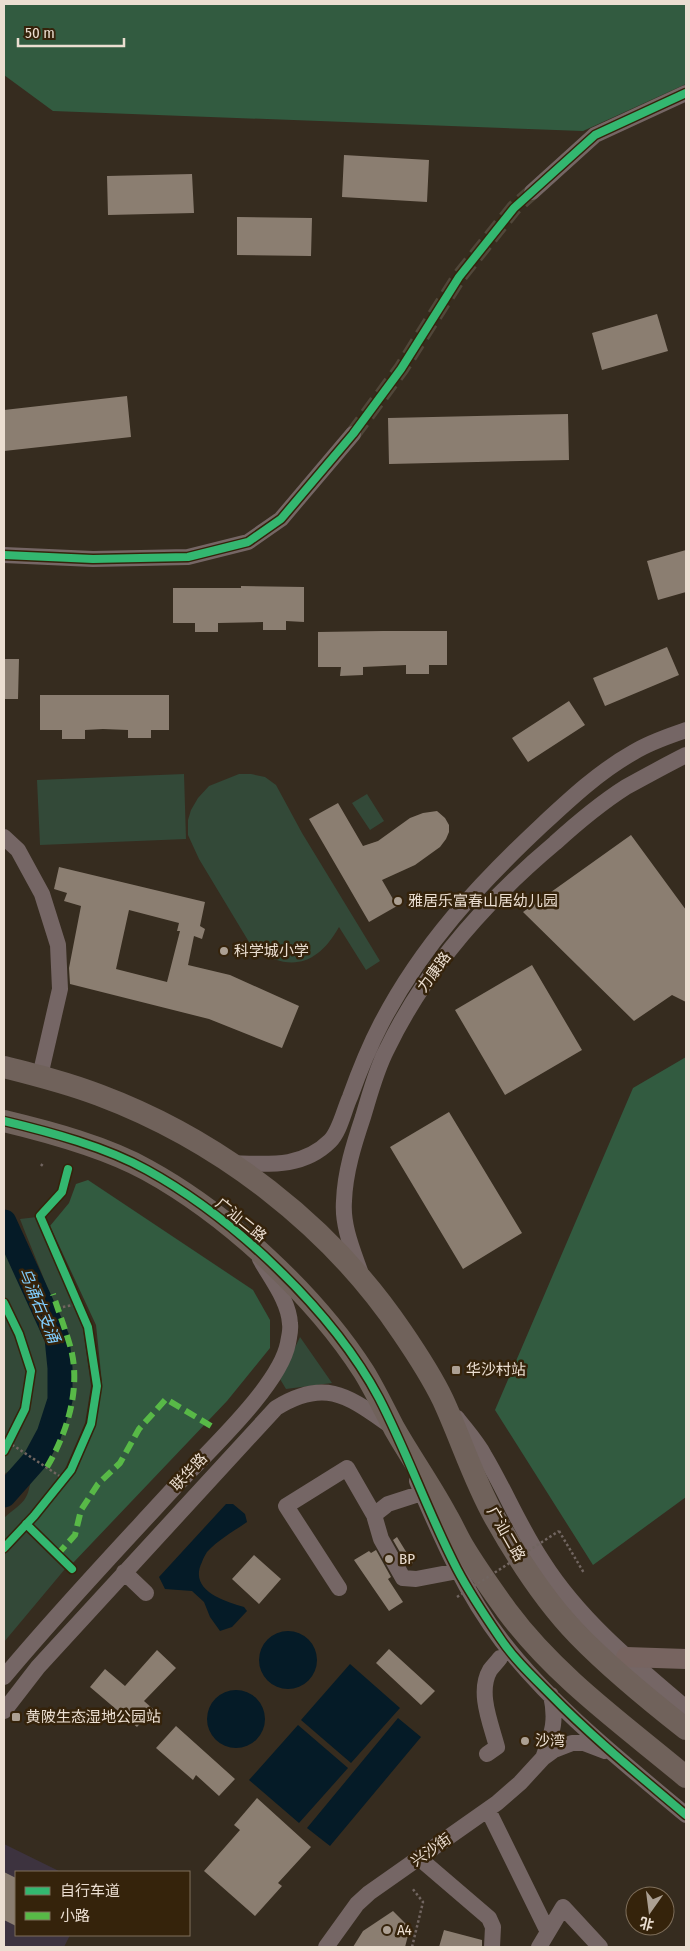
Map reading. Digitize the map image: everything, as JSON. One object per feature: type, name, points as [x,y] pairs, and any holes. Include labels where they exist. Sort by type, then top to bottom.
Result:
[{"type":"highway","name":"广汕二路","points":[[21,1071],[98,1094],[196,1140],[230,1163],[299,1216],[330,1245],[366,1285],[402,1331],[442,1398],[480,1488],[495,1518],[526,1569],[578,1635],[647,1698],[686,1729]]},
{"type":"highway","name":"广汕二路","points":[[4,1121],[27,1126],[112,1154],[146,1170],[178,1188],[250,1242],[304,1297],[344,1344],[363,1371],[463,1546],[508,1612],[550,1660],[621,1725],[686,1777]]},
{"type":"main road","points":[[626,1657],[686,1659]]},
{"type":"street","points":[[532,192],[595,135],[686,93]]},
{"type":"street","points":[[4,555],[93,559],[188,557],[248,542],[281,519],[353,434]]},
{"type":"street","name":"力康路","points":[[230,1163],[284,1164],[302,1160],[318,1152],[332,1140],[366,1057],[394,1000],[421,957],[451,918],[491,874],[597,777],[635,751],[686,730]]},
{"type":"street","name":"力康路","points":[[366,1285],[351,1245],[345,1219],[344,1202],[347,1174],[377,1072],[401,1021],[442,960],[476,917],[507,886],[549,847],[600,805],[625,788],[686,755]]},
{"type":"street","points":[[4,837],[18,850],[42,894],[58,945],[60,990],[21,1071]]},
{"type":"street","name":"联华路","points":[[4,1676],[232,1426],[272,1379],[282,1362],[288,1345],[290,1324],[286,1306],[250,1242]]},
{"type":"street","name":"联华路","points":[[4,1711],[38,1667],[276,1408],[293,1397],[314,1393],[334,1393],[350,1398],[394,1427]]},
{"type":"street","points":[[442,1398],[484,1454],[543,1563],[601,1633],[686,1708]]},
{"type":"street","points":[[394,1427],[458,1571],[501,1640],[524,1668],[612,1753],[686,1815]]},
{"type":"street","points":[[339,1588],[286,1506],[346,1468],[374,1515],[381,1539],[403,1578],[416,1580],[458,1571]]},
{"type":"street","points":[[374,1515],[388,1504],[422,1492]]},
{"type":"street","points":[[124,1572],[146,1593]]},
{"type":"street","points":[[487,1754],[497,1747],[485,1696],[485,1683],[490,1670],[500,1658]]},
{"type":"street","points":[[542,1758],[554,1725],[555,1712],[551,1695]]},
{"type":"street","points":[[542,1758],[554,1750],[572,1744],[584,1743],[612,1753]]},
{"type":"street","name":"兴沙街","points":[[326,1947],[357,1904],[369,1893],[488,1810],[520,1784],[542,1758]]},
{"type":"street","points":[[488,1810],[548,1932]]},
{"type":"street","points":[[419,1858],[489,1918],[493,1927],[492,1947]]},
{"type":"street","points":[[539,1947],[563,1907],[600,1947]]},
{"type":"path","points":[[41,1166],[44,1162]]},
{"type":"path","points":[[58,1308],[79,1307],[73,1293]]},
{"type":"path","points":[[4,1451],[12,1434]]},
{"type":"path","points":[[8,1442],[64,1479]]},
{"type":"path","points":[[58,1486],[71,1470]]},
{"type":"path","points":[[457,1597],[559,1531],[584,1573]]},
{"type":"path","points":[[412,1888],[423,1902],[412,1947]]},
{"type":"shaded area","points":[[4,1844],[59,1871],[15,1871],[15,1936],[70,1936],[64,1947],[4,1947]]},
{"type":"green space","points":[[4,4],[686,4],[686,84],[583,131],[53,111],[4,75]]},
{"type":"green space","points":[[184,774],[186,839],[40,845],[37,780]]},
{"type":"green space","points":[[239,774],[265,777],[276,785],[302,833],[380,961],[366,970],[339,927],[321,950],[312,957],[301,961],[278,960],[252,947],[199,859],[188,835],[188,820],[198,798],[209,786]]},
{"type":"green space","points":[[367,794],[384,821],[370,830],[352,803]]},
{"type":"green space","points":[[686,1057],[686,1497],[593,1565],[495,1410],[633,1088]]},
{"type":"green space","points":[[88,1180],[253,1290],[270,1320],[270,1348],[227,1401],[72,1564],[32,1524],[72,1473],[94,1424],[102,1383],[96,1325],[50,1226],[69,1203],[76,1184]]},
{"type":"green space","points":[[37,1217],[83,1328],[91,1386],[85,1423],[65,1469],[40,1503],[4,1543],[4,1518],[22,1503],[27,1495],[32,1478],[40,1467],[59,1428],[68,1397],[69,1376],[61,1330],[54,1306],[20,1219]]},
{"type":"green space","points":[[4,1234],[52,1349],[54,1399],[42,1434],[32,1450],[18,1466],[4,1474]]},
{"type":"green space","points":[[300,1337],[332,1383],[286,1389],[280,1379]]},
{"type":"green space","points":[[27,1531],[65,1569],[4,1642],[4,1555]]},
{"type":"water","points":[[226,1504],[233,1504],[245,1514],[247,1522],[207,1552],[199,1572],[200,1580],[210,1593],[218,1598],[244,1607],[247,1611],[232,1627],[220,1631],[210,1617],[204,1602],[192,1591],[165,1589],[159,1577]]},
{"type":"water","points":[[288,1631],[299,1633],[309,1639],[315,1649],[317,1660],[315,1671],[309,1681],[299,1687],[288,1689],[277,1687],[267,1681],[261,1671],[259,1660],[261,1649],[267,1639],[277,1633]]},
{"type":"water","points":[[350,1664],[400,1708],[351,1763],[301,1720]]},
{"type":"water","points":[[236,1690],[247,1692],[257,1698],[263,1708],[265,1719],[263,1730],[257,1740],[247,1746],[236,1748],[225,1746],[215,1740],[209,1730],[207,1719],[209,1708],[215,1698],[225,1692]]},
{"type":"water","points":[[398,1718],[421,1737],[330,1846],[307,1828]]},
{"type":"water","points":[[298,1725],[348,1768],[299,1823],[249,1780]]},
{"type":"building","points":[[344,155],[429,160],[427,202],[342,197]]},
{"type":"building","points":[[192,174],[194,213],[108,215],[107,176]]},
{"type":"building","points":[[237,217],[312,218],[311,256],[237,255]]},
{"type":"building","points":[[657,314],[668,351],[602,370],[592,333]]},
{"type":"building","points":[[127,396],[131,437],[4,451],[4,410]]},
{"type":"building","points":[[568,414],[569,460],[389,464],[388,418]]},
{"type":"building","points":[[686,550],[686,592],[658,600],[647,561]]},
{"type":"building","points":[[241,586],[304,587],[304,622],[286,621],[286,630],[263,630],[263,622],[218,623],[218,632],[195,632],[195,623],[173,623],[173,588],[241,588]]},
{"type":"building","points":[[447,631],[447,665],[429,665],[429,674],[406,674],[406,665],[363,667],[363,675],[340,676],[341,667],[318,667],[318,632]]},
{"type":"building","points":[[667,647],[679,675],[605,706],[593,678]]},
{"type":"building","points":[[4,659],[19,659],[18,699],[4,699]]},
{"type":"building","points":[[40,695],[169,695],[169,730],[151,730],[151,738],[128,738],[128,730],[85,730],[85,739],[62,739],[62,730],[40,730]]},
{"type":"building","points":[[569,701],[585,725],[528,762],[512,738]]},
{"type":"building","points":[[338,803],[363,846],[378,841],[410,818],[423,813],[437,811],[445,818],[449,825],[449,832],[440,847],[415,865],[382,880],[397,906],[369,922],[309,819]]},
{"type":"building","points":[[631,835],[686,910],[686,1002],[672,995],[634,1021],[523,912]]},
{"type":"building","points":[[59,867],[205,902],[200,926],[205,929],[202,939],[194,936],[188,965],[230,975],[299,1006],[282,1048],[209,1019],[70,984],[69,968],[81,906],[64,901],[67,893],[54,889]],"holes":[[[129,910],[179,923],[177,931],[180,931],[167,982],[116,969]]]},
{"type":"building","points":[[532,965],[582,1050],[505,1095],[455,1010]]},
{"type":"building","points":[[449,1112],[522,1233],[463,1269],[390,1147]]},
{"type":"building","points":[[397,1537],[413,1563],[408,1566],[393,1540]]},
{"type":"building","points":[[376,1550],[391,1577],[388,1579],[403,1602],[389,1611],[354,1560],[369,1551],[371,1553]]},
{"type":"building","points":[[254,1555],[281,1579],[259,1604],[232,1579]]},
{"type":"building","points":[[389,1649],[435,1691],[421,1705],[376,1663]]},
{"type":"building","points":[[157,1650],[176,1668],[144,1701],[153,1709],[137,1727],[90,1687],[105,1669],[125,1686]]},
{"type":"building","points":[[176,1726],[235,1779],[219,1796],[196,1775],[193,1780],[156,1748]]},
{"type":"building","points":[[257,1798],[311,1847],[278,1883],[282,1886],[255,1916],[204,1871],[240,1830],[234,1825]]},
{"type":"building","points":[[4,1872],[15,1878],[15,1926],[4,1920]]},
{"type":"building","name":"A4","points":[[393,1911],[410,1928],[405,1947],[353,1947],[363,1931]]},
{"type":"building","points":[[444,1930],[482,1940],[482,1947],[439,1947]]},
{"type":"waterway","name":"乌涌右支涌","points":[[4,1222],[57,1338],[60,1368],[60,1400],[49,1434],[35,1460],[4,1495]]},
{"type":"tunnel","points":[[353,434],[401,369],[459,277],[514,208],[532,192]]},
{"type":"marked path","points":[[47,1467],[61,1440],[66,1425],[73,1395],[74,1380],[74,1364],[71,1349],[53,1294]]},
{"type":"marked path","points":[[57,1555],[75,1535],[81,1510],[98,1484],[120,1463],[139,1429],[166,1399],[211,1426]]},
{"type":"cycle path","points":[[4,555],[93,559],[188,557],[248,542],[281,519],[353,434],[401,369],[459,277],[514,208],[595,135],[686,93]]},
{"type":"cycle path","points":[[4,1121],[96,1147],[147,1170],[180,1190],[213,1214],[278,1269],[335,1332],[359,1365],[379,1398],[457,1569],[477,1604],[505,1646],[530,1674],[583,1726],[686,1815]]},
{"type":"cycle path","points":[[4,1548],[34,1516],[71,1470],[91,1424],[97,1386],[88,1327],[40,1216],[62,1192],[68,1169]]},
{"type":"cycle path","points":[[4,1303],[19,1334],[31,1371],[25,1409],[4,1451]]},
{"type":"cycle path","points":[[26,1524],[72,1569]]},
{"type":"place","name":"雅居乐富春山居幼儿园","points":[[398,901]]},
{"type":"place","name":"科学城小学","points":[[224,951]]},
{"type":"place","name":"华沙村站","points":[[456,1370]]},
{"type":"place","name":"BP","points":[[389,1559]]},
{"type":"place","name":"黄陂生态湿地公园站","points":[[16,1717]]},
{"type":"place","name":"沙湾","points":[[525,1741]]},
{"type":"place","name":"A4","points":[[387,1930]]}]
